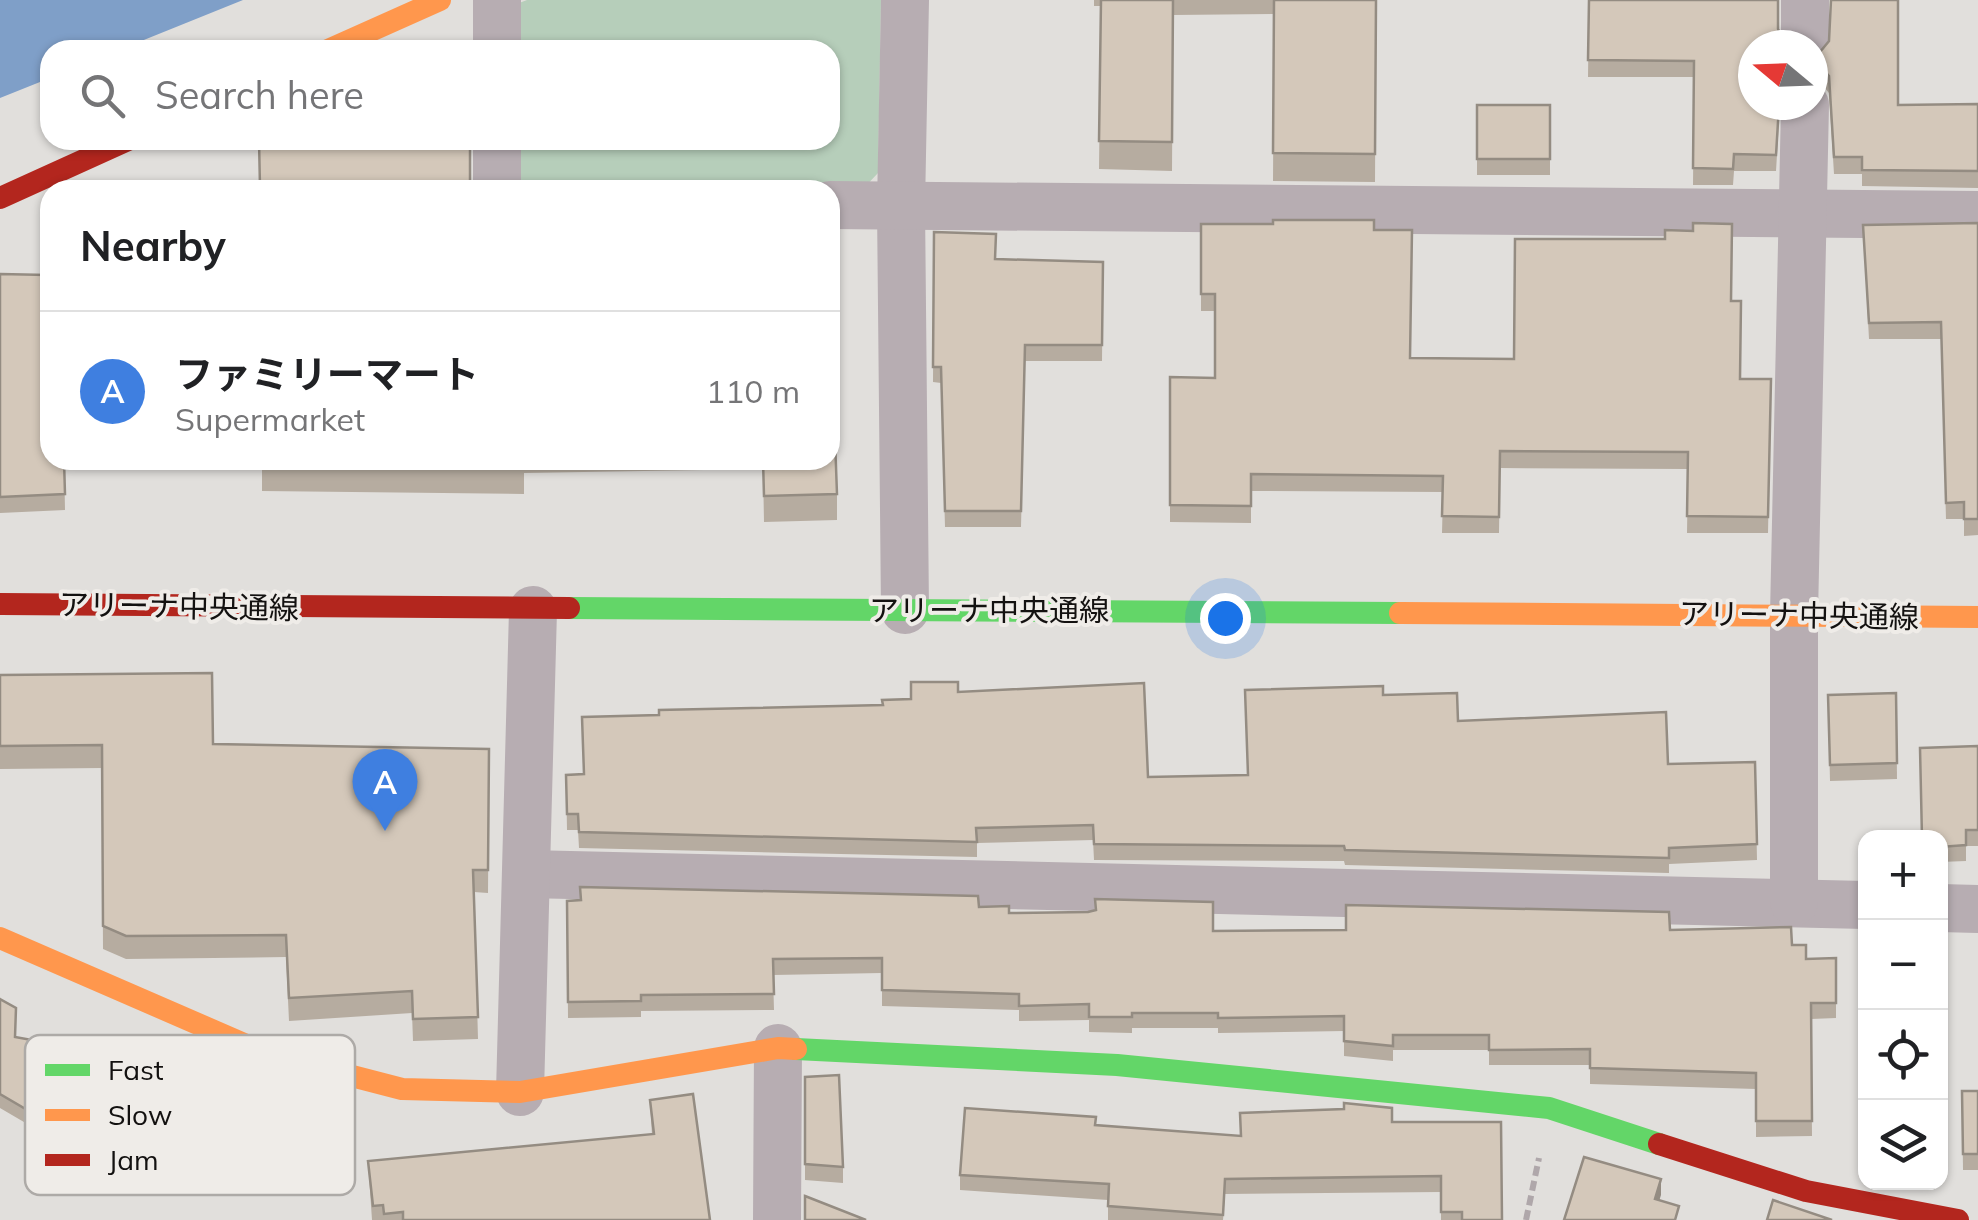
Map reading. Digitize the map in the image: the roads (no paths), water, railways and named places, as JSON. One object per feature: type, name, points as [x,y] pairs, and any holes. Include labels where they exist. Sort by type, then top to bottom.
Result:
[{"type":"street","points":[[350,40],[440,0]]},
{"type":"street","points":[[497,0],[497,40]]},
{"type":"street","points":[[905,0],[901,206],[905,610]]},
{"type":"street","points":[[1805,0],[1805,30]]},
{"type":"street","points":[[1794,902],[1794,614],[1805,120]]},
{"type":"street","points":[[0,198],[106,150]]},
{"type":"street","points":[[497,150],[498,180]]},
{"type":"street","points":[[840,205],[1978,215]]},
{"type":"street","name":"アリーナ中央通線","points":[[0,604],[1978,617]]},
{"type":"street","points":[[520,1092],[533,610]]},
{"type":"street","points":[[526,874],[1858,905]]},
{"type":"street","points":[[1948,908],[1978,910]]},
{"type":"street","points":[[0,938],[223,1035]]},
{"type":"street","points":[[355,1077],[402,1089],[520,1092],[778,1048],[1117,1065],[1549,1108],[1806,1191],[1958,1220]]},
{"type":"street","points":[[778,1048],[778,1220]]},
{"type":"water","points":[[0,0],[243,0],[144,40],[40,40],[40,82],[0,98]]},
{"type":"place","name":"ファミリーマート","points":[[385,831]]}]
